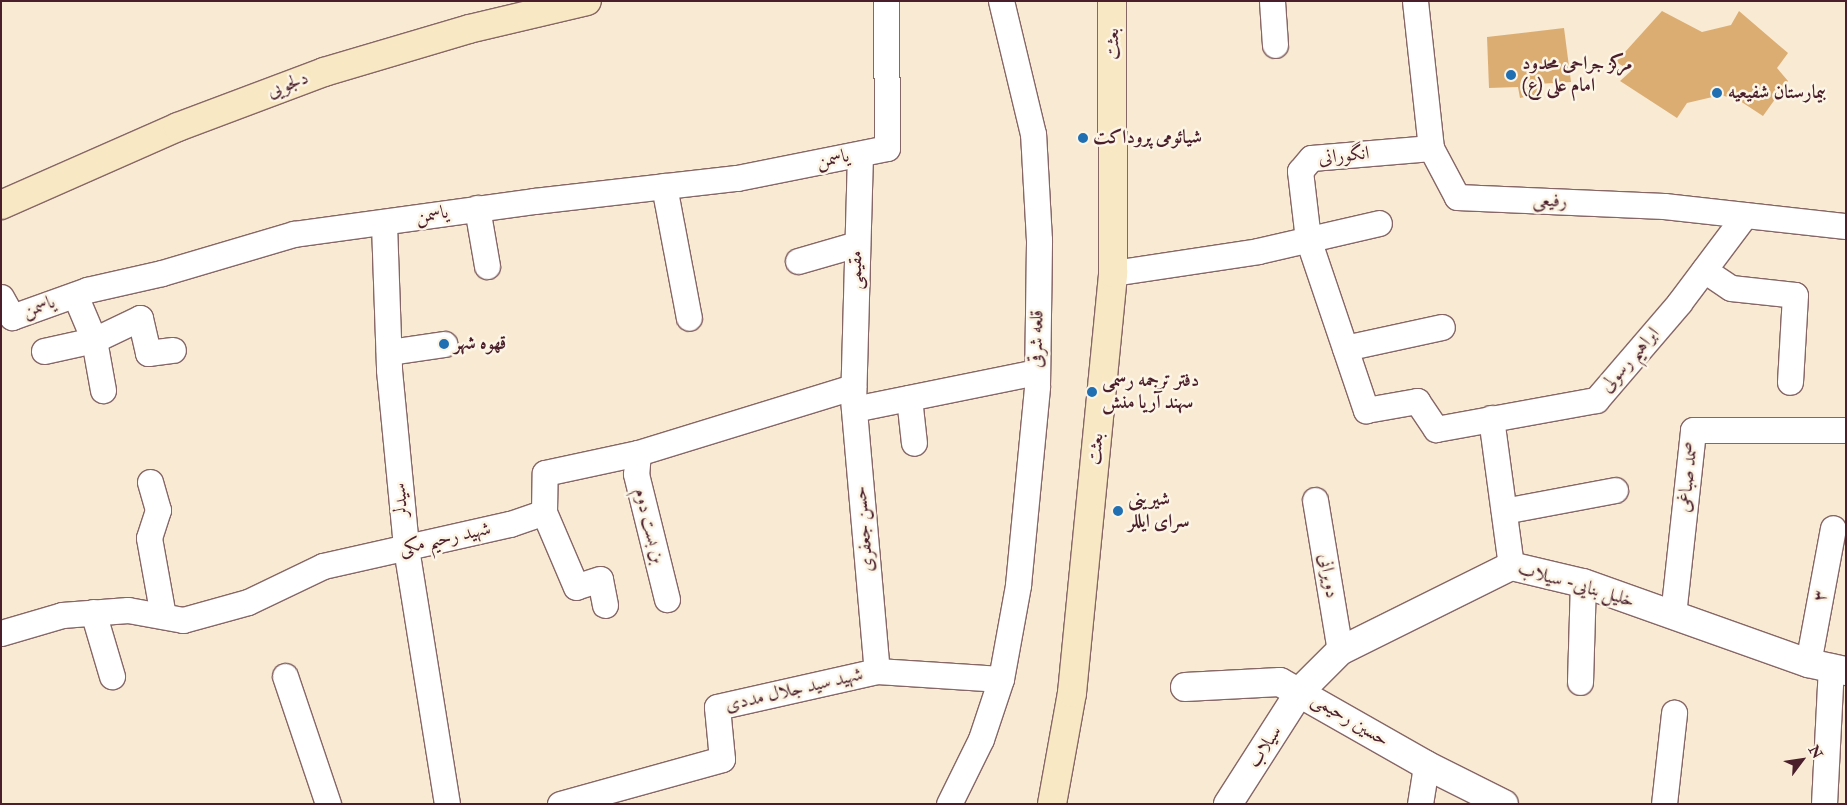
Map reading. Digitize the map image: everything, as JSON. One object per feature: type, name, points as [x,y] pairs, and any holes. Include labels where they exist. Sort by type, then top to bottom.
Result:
[{"type":"main road","name":"دلجویی","points":[[1,205],[178,127],[324,72],[469,29],[588,1]]},
{"type":"main road","name":"بعثت","points":[[1052,804],[1072,693],[1113,273],[1112,1]]},
{"type":"street","name":"یاسمن","points":[[5,311],[74,295],[294,234],[384,224],[477,208],[737,178],[887,148],[886,1]]},
{"type":"street","name":"قلعه شرقی","points":[[949,804],[980,739],[1001,679],[1018,585],[1036,372],[1038,240],[1033,134],[1001,1]]},
{"type":"street","points":[[1272,1],[1275,45]]},
{"type":"street","name":"رفیعی","points":[[1415,1],[1431,148],[1457,197],[1664,206],[1846,226]]},
{"type":"street","name":"انگورانی","points":[[1431,148],[1311,158],[1300,171],[1308,239],[1366,410],[1417,402],[1436,429]]},
{"type":"street","name":"مقیمی","points":[[854,398],[860,154]]},
{"type":"street","points":[[664,186],[689,318]]},
{"type":"street","points":[[477,208],[487,266]]},
{"type":"street","name":"ابراهیم رسولی","points":[[1436,429],[1596,400],[1704,270],[1745,215]]},
{"type":"street","points":[[1113,273],[1258,251],[1379,222]]},
{"type":"street","name":"سیدلر","points":[[384,224],[389,352],[406,548],[447,804]]},
{"type":"street","points":[[798,261],[857,244]]},
{"type":"street","points":[[1704,270],[1731,288],[1795,295],[1790,382]]},
{"type":"street","points":[[74,295],[94,340],[103,390]]},
{"type":"street","points":[[44,351],[94,340],[140,318],[148,352],[173,350]]},
{"type":"street","points":[[1345,348],[1442,327]]},
{"type":"street","points":[[389,352],[444,344]]},
{"type":"street","points":[[605,605],[600,578],[576,587],[544,512],[545,473],[638,453],[854,398],[909,398],[1036,372]]},
{"type":"street","name":"حسن جعفری","points":[[854,398],[877,671]]},
{"type":"street","points":[[909,398],[914,443]]},
{"type":"street","points":[[1491,418],[1511,566]]},
{"type":"street","name":"صمد صباغی","points":[[1673,614],[1693,430],[1846,430]]},
{"type":"street","name":"بن بست دوم","points":[[638,453],[636,474],[667,599]]},
{"type":"street","points":[[150,482],[158,510],[149,538],[162,616]]},
{"type":"street","points":[[1504,511],[1615,490]]},
{"type":"street","name":"دویرانی","points":[[1315,500],[1340,651]]},
{"type":"street","name":"شهید رحیم مکی","points":[[1,633],[62,615],[93,612],[128,610],[183,620],[248,602],[323,566],[510,524],[544,512]]},
{"type":"street","name":"۳","points":[[1824,804],[1833,528]]},
{"type":"street","name":"خلیل بنایی- سیلاب","points":[[1301,690],[1340,651],[1511,566],[1583,583],[1828,668]]},
{"type":"street","points":[[1580,682],[1583,583]]},
{"type":"street","points":[[93,612],[112,676]]},
{"type":"street","name":"شهید سید جلال مددی","points":[[560,804],[613,797],[722,759],[717,707],[877,671],[1001,679]]},
{"type":"street","points":[[285,676],[328,804]]},
{"type":"street","name":"حسین رحیمی","points":[[1185,687],[1280,682],[1301,690],[1426,765],[1468,795],[1504,804]]},
{"type":"street","name":"سیلاب","points":[[1228,804],[1301,690]]},
{"type":"street","points":[[1664,804],[1674,713]]},
{"type":"street","points":[[1420,804],[1426,765]]},
{"type":"building","points":[[1662,11],[1702,32],[1731,25],[1739,11],[1788,53],[1777,68],[1788,81],[1763,116],[1740,101],[1721,95],[1687,103],[1677,118],[1620,81],[1631,71],[1616,62]]},
{"type":"building","points":[[1564,28],[1571,82],[1537,84],[1539,94],[1520,98],[1518,87],[1489,88],[1487,37]]},
{"type":"place","name":"مرکز جراحی محدود امام علی (ع)","points":[[1511,75]]},
{"type":"place","name":"بیمارستان شفیعیه","points":[[1717,93]]},
{"type":"place","name":"شیائومی پروداکت","points":[[1083,138]]},
{"type":"place","name":"قهوه شهر","points":[[444,344]]},
{"type":"place","name":"دفتر ترجمه رسمی سهند آریا منش","points":[[1092,392]]},
{"type":"place","name":"شیرینی سرای ایللر","points":[[1118,511]]}]
